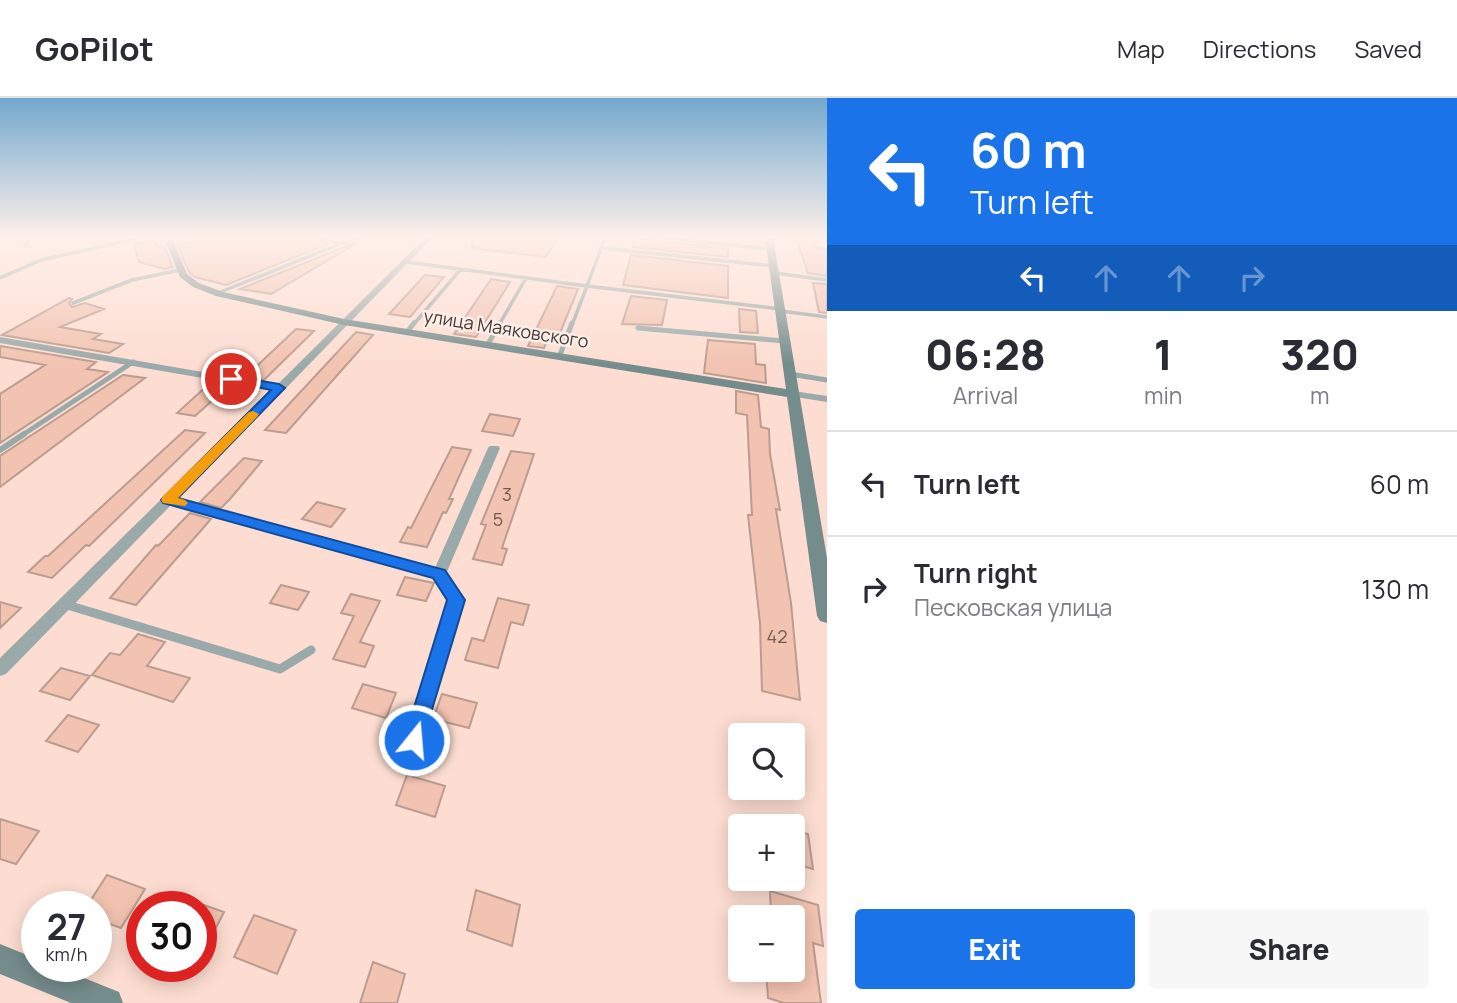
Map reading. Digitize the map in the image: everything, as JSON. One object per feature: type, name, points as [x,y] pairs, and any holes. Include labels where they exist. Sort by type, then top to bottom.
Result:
[{"type":"street","name":"улица Маяковского","points":[[191,280],[196,285],[218,293],[344,322],[827,399]]},
{"type":"street","points":[[0,669],[388,280]]},
{"type":"street","points":[[776,280],[827,617]]},
{"type":"street","points":[[0,340],[279,388]]},
{"type":"street","points":[[439,574],[494,448]]},
{"type":"street","points":[[168,500],[439,574],[456,600],[414,740]]},
{"type":"street","points":[[0,959],[108,1003]]},
{"type":"lane","points":[[73,303],[131,280]]},
{"type":"lane","points":[[218,293],[250,280]]},
{"type":"lane","points":[[407,332],[451,280]]},
{"type":"lane","points":[[488,344],[525,280]]},
{"type":"lane","points":[[543,280],[827,317]]},
{"type":"lane","points":[[560,355],[589,280]]},
{"type":"lane","points":[[638,328],[692,334],[727,333],[784,341]]},
{"type":"lane","points":[[0,450],[134,362]]},
{"type":"lane","points":[[790,374],[827,380]]},
{"type":"lane","points":[[64,604],[280,669],[311,650]]},
{"type":"building","points":[[208,280],[238,280],[226,285]]},
{"type":"building","points":[[262,280],[294,280],[271,294],[240,289]]},
{"type":"building","points":[[420,280],[441,280],[410,317],[389,314]]},
{"type":"building","points":[[490,280],[510,282],[476,337],[454,334]]},
{"type":"building","points":[[624,280],[728,280],[728,298],[623,285]]},
{"type":"building","points":[[813,283],[827,284],[827,313],[819,312]]},
{"type":"building","points":[[557,286],[578,289],[558,338],[549,337],[544,348],[528,346]]},
{"type":"building","points":[[631,296],[667,300],[662,325],[622,324]]},
{"type":"building","points":[[69,298],[72,299],[69,303],[72,307],[85,303],[104,309],[60,327],[101,334],[93,339],[123,344],[109,353],[2,335]]},
{"type":"building","points":[[739,309],[756,311],[758,333],[740,332]]},
{"type":"building","points":[[296,329],[314,331],[264,380],[245,377]]},
{"type":"building","points":[[356,332],[373,335],[286,433],[265,430]]},
{"type":"building","points":[[708,340],[755,344],[756,364],[765,365],[766,383],[704,373]]},
{"type":"building","points":[[0,346],[96,362],[87,369],[108,372],[0,443],[0,394],[45,365],[0,357]]},
{"type":"building","points":[[123,375],[145,378],[0,487],[0,456]]},
{"type":"building","points":[[210,383],[241,389],[228,401],[214,399],[195,416],[177,413]]},
{"type":"building","points":[[736,391],[758,395],[761,427],[769,429],[770,454],[780,510],[776,509],[791,603],[800,700],[762,691],[760,623],[748,515],[752,515],[747,415],[736,413]]},
{"type":"building","points":[[490,414],[520,419],[513,436],[482,431]]},
{"type":"building","points":[[185,430],[205,433],[89,546],[86,545],[52,578],[28,572],[48,556]]},
{"type":"building","points":[[452,447],[471,450],[449,499],[453,499],[446,513],[443,512],[427,547],[400,542],[408,527],[411,528]]},
{"type":"building","points":[[511,451],[534,454],[502,548],[507,549],[502,565],[473,559],[486,525],[481,524]]},
{"type":"building","points":[[244,458],[262,461],[221,508],[200,502]]},
{"type":"building","points":[[317,502],[345,509],[331,527],[302,519]]},
{"type":"building","points":[[190,513],[211,519],[136,605],[110,598],[156,545]]},
{"type":"building","points":[[405,577],[434,583],[426,601],[397,595]]},
{"type":"building","points":[[281,585],[309,592],[298,610],[270,603]]},
{"type":"building","points":[[351,594],[380,601],[360,642],[374,646],[365,667],[333,659],[354,616],[341,613]]},
{"type":"building","points":[[498,598],[529,605],[523,625],[511,622],[498,668],[465,660],[472,638],[484,641]]},
{"type":"building","points":[[0,602],[21,608],[0,628]]},
{"type":"building","points":[[138,634],[165,642],[147,666],[190,678],[173,702],[92,675],[110,653],[120,655]]},
{"type":"building","points":[[61,668],[90,676],[70,700],[40,691]]},
{"type":"building","points":[[363,684],[396,693],[386,718],[352,708]]},
{"type":"building","points":[[442,694],[477,703],[469,728],[433,719]]},
{"type":"building","points":[[68,715],[99,725],[78,752],[46,741]]},
{"type":"building","points":[[407,775],[445,786],[435,817],[396,805]]},
{"type":"building","points":[[0,819],[39,831],[16,864],[0,859]]},
{"type":"building","points":[[805,833],[808,834],[813,869],[805,867]]},
{"type":"building","points":[[107,875],[145,889],[126,891],[126,920],[121,928],[112,925],[112,891],[97,891]]},
{"type":"building","points":[[476,890],[520,905],[512,946],[467,930]]},
{"type":"building","points":[[770,891],[818,905],[823,946],[813,943],[821,1003],[784,1003],[768,998],[767,982],[805,982],[805,905],[771,905]]},
{"type":"building","points":[[217,910],[224,912],[217,926]]},
{"type":"building","points":[[254,915],[296,930],[277,974],[234,957]]},
{"type":"building","points":[[373,962],[405,974],[397,1003],[360,1003]]},
{"type":"slow traffic","points":[[180,503],[168,500],[253,414]]},
{"type":"route","points":[[231,379],[279,388],[168,500],[439,574],[456,600],[414,740]]}]
